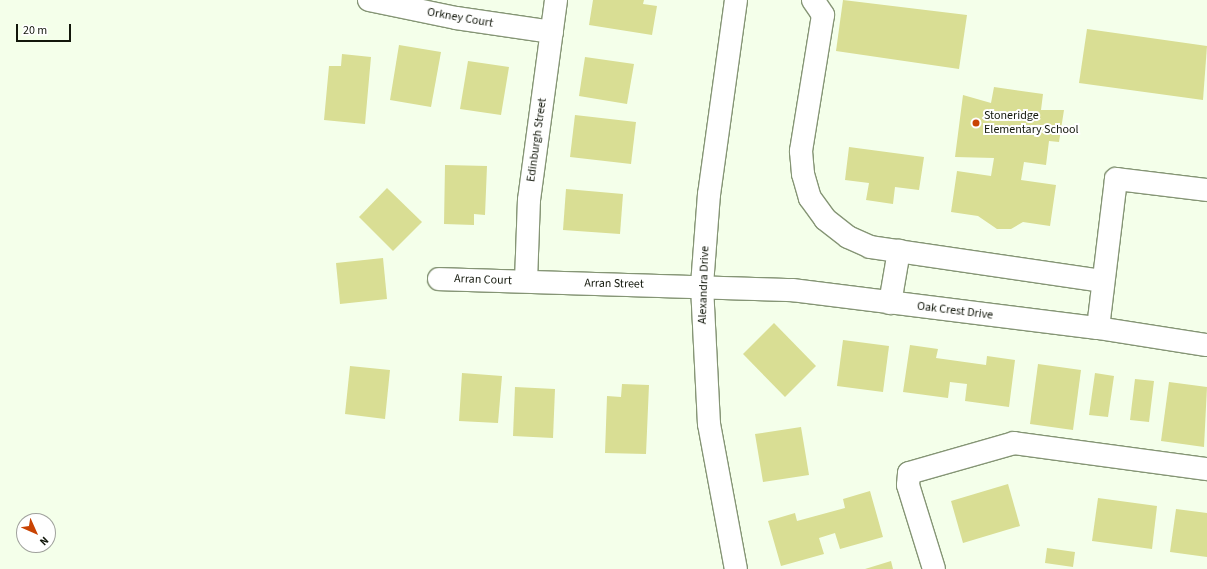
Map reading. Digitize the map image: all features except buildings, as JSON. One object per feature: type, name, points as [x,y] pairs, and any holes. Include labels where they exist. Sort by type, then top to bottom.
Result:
[{"type":"street","name":"Orkney Court","points":[[370,0],[456,18],[552,32]]},
{"type":"street","name":"Edinburgh Street","points":[[526,281],[529,200],[556,0]]},
{"type":"street","name":"Alexandra Drive","points":[[736,0],[709,194],[702,286],[709,424],[736,569]]},
{"type":"street","points":[[813,0],[823,15],[801,151],[803,174],[810,198],[825,219],[848,237],[870,247],[1102,280]]},
{"type":"street","points":[[1098,328],[1102,280],[1116,179],[1207,190]]},
{"type":"street","points":[[890,303],[900,252]]},
{"type":"street","name":"Arran Court","points":[[439,279],[526,281]]},
{"type":"street","name":"Arran Street","points":[[526,281],[702,286]]},
{"type":"street","name":"Oak Crest Drive","points":[[702,286],[792,290],[1098,328],[1207,345]]},
{"type":"street","points":[[934,569],[908,485],[909,473],[1014,443],[1207,469]]},
{"type":"place","name":"Stoneridge Elementary School","points":[[976,123]]}]
